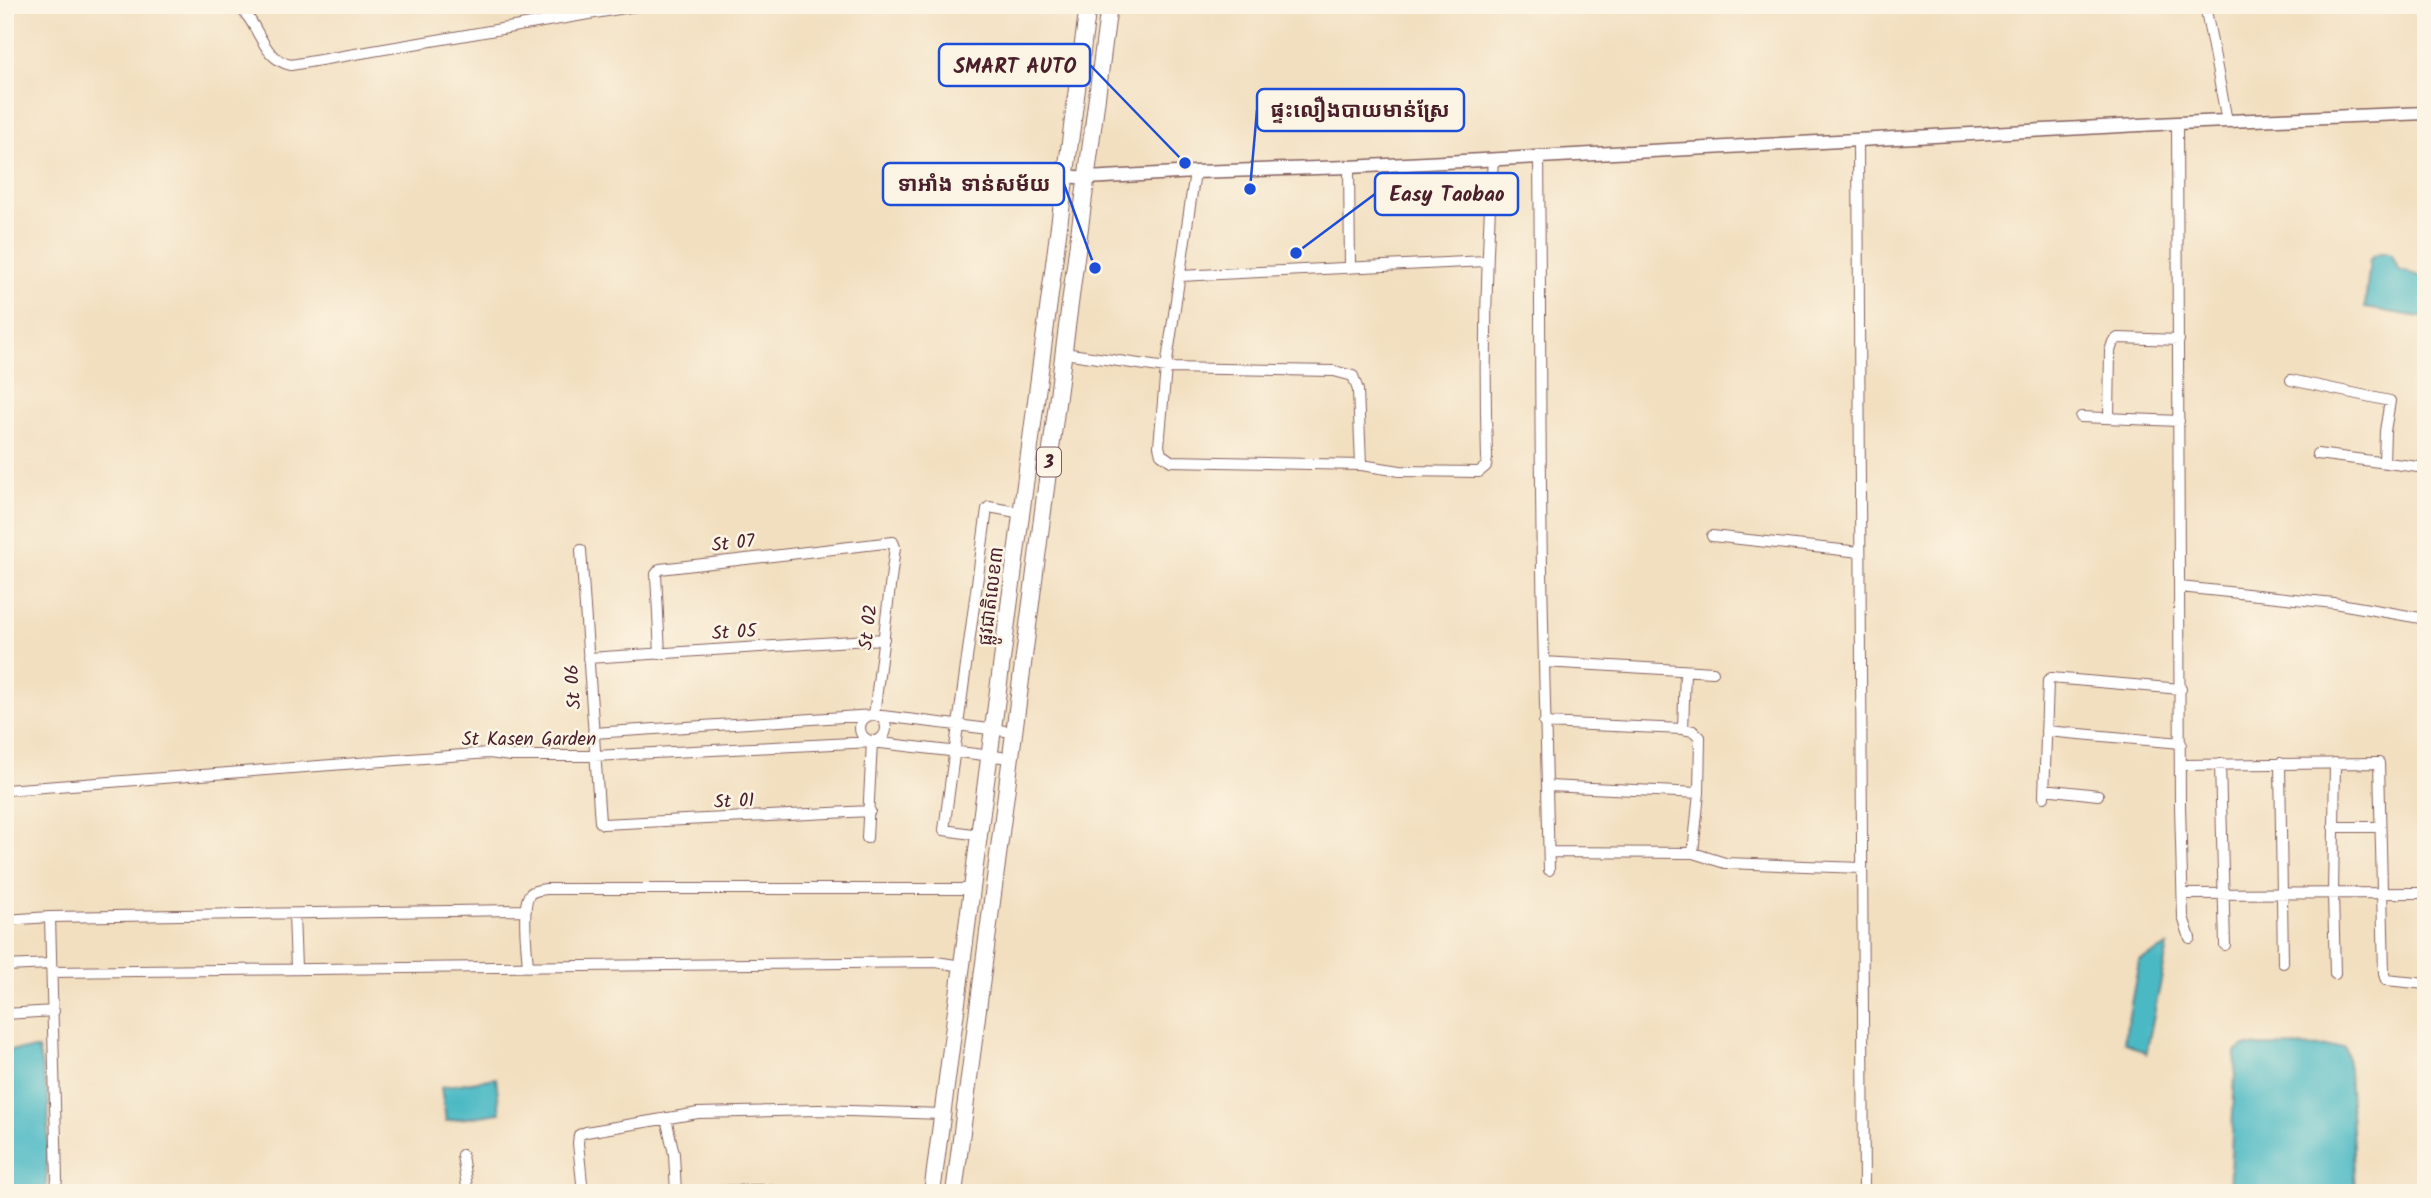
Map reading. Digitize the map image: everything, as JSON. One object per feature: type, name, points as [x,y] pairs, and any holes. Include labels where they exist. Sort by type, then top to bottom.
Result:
[{"type":"highway","name":"ផ្លូវជាតិលេខ៣","points":[[932,1193],[1088,5]]},
{"type":"highway","name":"3","points":[[954,1193],[1109,5]]},
{"type":"street","points":[[237,5],[256,26],[273,57],[291,65],[642,5]]},
{"type":"street","points":[[2205,5],[2227,121]]},
{"type":"street","points":[[1066,176],[1087,178],[1349,167],[2177,123],[2426,113]]},
{"type":"street","points":[[2177,123],[2182,765],[2180,806],[2183,917],[2190,938]]},
{"type":"street","points":[[1858,140],[1864,1193]]},
{"type":"street","points":[[1539,157],[1542,398],[1540,524],[1549,870]]},
{"type":"street","points":[[1195,172],[1166,368],[1159,446],[1161,454],[1171,461],[1361,466],[1400,471],[1479,471],[1486,466],[1486,261],[1493,159]]},
{"type":"street","points":[[1349,167],[1350,268]]},
{"type":"street","points":[[1180,276],[1486,261]]},
{"type":"street","points":[[2109,418],[2110,351],[2113,342],[2118,338],[2179,340]]},
{"type":"street","points":[[1064,353],[1166,368],[1334,371],[1353,376],[1358,390],[1361,466]]},
{"type":"street","points":[[2291,380],[2390,401],[2385,430],[2384,462]]},
{"type":"street","points":[[2081,417],[2179,421]]},
{"type":"street","points":[[2317,454],[2426,468]]},
{"type":"street","points":[[979,835],[944,830],[957,725],[987,509],[989,506],[1022,513]]},
{"type":"street","points":[[1712,536],[1860,552]]},
{"type":"street","name":"St 07","points":[[660,653],[656,574],[660,569],[893,542],[895,544]]},
{"type":"street","name":"St 02","points":[[874,715],[895,544]]},
{"type":"street","name":"St 06","points":[[581,550],[600,822]]},
{"type":"street","points":[[2180,587],[2334,603],[2426,619]]},
{"type":"street","name":"St 05","points":[[588,658],[884,639]]},
{"type":"street","points":[[1544,662],[1713,673]]},
{"type":"street","points":[[1683,729],[1685,671]]},
{"type":"street","points":[[2098,795],[2044,793],[2048,681],[2051,678],[2181,689]]},
{"type":"street","points":[[874,715],[885,721],[887,729],[884,737],[872,742],[864,738],[860,730],[862,721],[874,715]]},
{"type":"street","name":"St Kasen Garden","points":[[593,733],[874,715],[1014,732]]},
{"type":"street","points":[[1544,723],[1683,729],[1693,731],[1700,737],[1699,793],[1693,853]]},
{"type":"street","points":[[2046,731],[2181,743]]},
{"type":"street","points":[[867,838],[872,742]]},
{"type":"street","name":"St Kasen Garden","points":[[5,790],[489,753],[511,756],[594,756],[872,742],[1010,758]]},
{"type":"street","points":[[2335,763],[2335,974]]},
{"type":"street","points":[[2182,765],[2379,763],[2384,974],[2386,980],[2426,984]]},
{"type":"street","points":[[2220,764],[2225,945]]},
{"type":"street","points":[[2280,764],[2283,963]]},
{"type":"street","points":[[1548,786],[1699,793]]},
{"type":"street","name":"St 01","points":[[600,822],[603,824],[870,811]]},
{"type":"street","points":[[2333,827],[2380,827]]},
{"type":"street","points":[[1549,852],[1693,853],[1725,863],[1862,868]]},
{"type":"street","points":[[528,967],[526,910],[533,891],[972,889]]},
{"type":"street","points":[[2183,894],[2426,893]]},
{"type":"street","points":[[5,920],[50,917],[526,910]]},
{"type":"street","points":[[294,914],[296,968]]},
{"type":"street","points":[[50,917],[54,1011],[55,1193]]},
{"type":"street","points":[[5,966],[296,968],[936,962],[962,966]]},
{"type":"street","points":[[5,1014],[54,1011]]},
{"type":"street","points":[[583,1193],[579,1135],[698,1113],[819,1110],[943,1114]]},
{"type":"street","points":[[666,1118],[674,1154],[676,1193],[761,1190],[801,1193]]},
{"type":"street","points":[[462,1154],[468,1193]]},
{"type":"water","points":[[2384,252],[2392,254],[2399,270],[2426,278],[2426,318],[2365,308],[2370,259]]},
{"type":"water","points":[[2168,946],[2146,1054],[2124,1042],[2139,961]]},
{"type":"water","points":[[2244,1046],[2345,1047],[2349,1069],[2355,1193],[2229,1193],[2236,1052]]},
{"type":"water","points":[[38,1049],[49,1103],[46,1190],[45,1193],[5,1193],[5,1050]]},
{"type":"water","points":[[496,1078],[500,1113],[446,1121],[441,1087]]},
{"type":"place","name":"SMART AUTO","points":[[1185,163]]},
{"type":"place","name":"ផ្ទះលឿងបាយមាន់ស្រែ","points":[[1250,189]]},
{"type":"place","name":"Easy Taobao","points":[[1296,253]]},
{"type":"place","name":"ទាអាំង ទាន់សម័យ","points":[[1095,268]]}]
